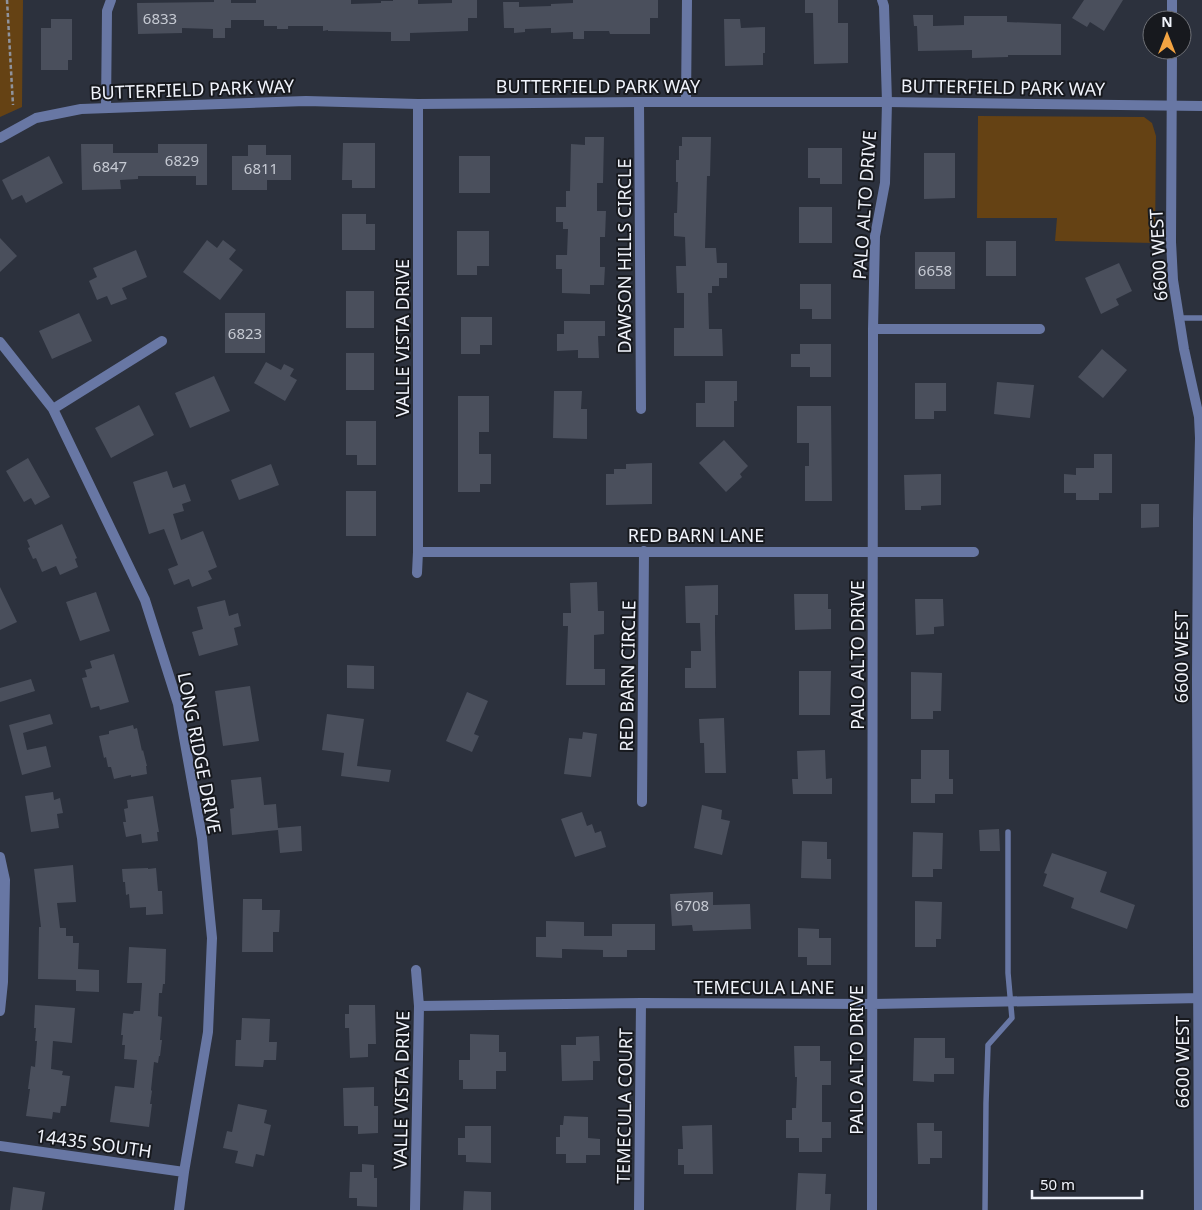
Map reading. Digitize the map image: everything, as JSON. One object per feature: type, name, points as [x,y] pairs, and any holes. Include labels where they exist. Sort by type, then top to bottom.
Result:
[{"type":"street","points":[[106,108],[107,10],[111,0]]},
{"type":"street","points":[[686,102],[687,0]]},
{"type":"street","name":"PALO ALTO DRIVE","points":[[872,1210],[873,329],[874,236],[885,183],[886,102],[884,6],[882,0]]},
{"type":"street","name":"6600 WEST","points":[[1172,60],[1171,242],[1173,280],[1178,318],[1199,417],[1200,438],[1199,1210]]},
{"type":"street","name":"BUTTERFIELD PARK WAY","points":[[0,138],[36,118],[81,109],[306,101],[418,104],[886,102],[1202,106]]},
{"type":"street","name":"DAWSON HILLS CIRCLE","points":[[639,102],[641,410]]},
{"type":"street","name":"VALLE VISTA DRIVE","points":[[417,573],[418,104]]},
{"type":"street","points":[[873,329],[1040,329]]},
{"type":"street","points":[[53,410],[162,340]]},
{"type":"street","name":"LONG RIDGE DRIVE","points":[[0,342],[53,410],[145,600],[178,704],[202,838],[212,938],[208,1032],[179,1210]]},
{"type":"street","name":"RED BARN CIRCLE","points":[[642,802],[644,551]]},
{"type":"street","name":"RED BARN LANE","points":[[418,552],[974,552]]},
{"type":"street","points":[[0,857],[5,880],[3,982],[0,1011]]},
{"type":"street","name":"VALLE VISTA DRIVE","points":[[415,1210],[419,1006],[416,970]]},
{"type":"street","name":"TEMECULA LANE","points":[[419,1006],[641,1003],[873,1004],[1200,998]]},
{"type":"street","name":"TEMECULA COURT","points":[[639,1210],[641,1003]]},
{"type":"street","name":"14435 SOUTH","points":[[0,1146],[184,1172]]},
{"type":"lane","points":[[1178,318],[1202,318]]},
{"type":"lane","points":[[985,1210],[988,1045],[1012,1018],[1008,973],[1008,832]]},
{"type":"path","points":[[7,0],[13,105]]},
{"type":"shaded area","points":[[0,0],[23,0],[22,107],[0,117]]},
{"type":"shaded area","points":[[978,116],[1144,117],[1152,123],[1156,136],[1155,243],[1055,241],[1057,218],[977,218]]},
{"type":"building","points":[[214,0],[231,0],[231,3],[256,3],[256,0],[351,0],[351,4],[418,0],[418,4],[452,3],[452,0],[477,0],[477,18],[468,18],[468,31],[410,33],[410,41],[391,41],[391,32],[323,31],[323,26],[288,26],[288,29],[277,29],[277,26],[264,26],[264,20],[231,20],[231,28],[225,28],[225,38],[213,38],[213,29],[182,28],[182,33],[138,34],[137,3],[214,2]]},
{"type":"building","points":[[573,0],[658,0],[658,18],[650,18],[650,34],[610,34],[609,31],[584,31],[584,39],[573,39],[573,32],[551,33],[551,28],[525,29],[525,32],[514,33],[514,28],[504,28],[503,2],[519,2],[519,7],[551,6],[551,4],[573,3]]},
{"type":"building","points":[[805,0],[838,0],[838,23],[848,23],[848,63],[814,64],[813,13],[805,13]]},
{"type":"building","points":[[1084,0],[1123,0],[1104,31],[1090,22],[1087,27],[1072,18]]},
{"type":"building","points":[[913,15],[933,15],[933,26],[964,25],[964,16],[1007,16],[1007,22],[1061,24],[1061,55],[1008,55],[1008,57],[972,58],[972,50],[918,51],[917,26],[914,26]]},
{"type":"building","points":[[51,19],[72,19],[72,60],[68,60],[68,70],[41,70],[41,28],[51,28]]},
{"type":"building","points":[[724,19],[740,19],[741,28],[765,27],[763,65],[725,66]]},
{"type":"building","points":[[585,137],[604,137],[603,183],[597,183],[597,211],[606,211],[605,237],[600,237],[600,267],[605,267],[604,285],[590,285],[590,294],[562,293],[562,269],[556,269],[556,255],[567,255],[568,229],[563,229],[563,222],[556,222],[556,207],[566,207],[566,191],[570,191],[571,144],[585,145]]},
{"type":"building","points":[[682,137],[711,137],[710,176],[707,176],[705,248],[716,248],[717,263],[727,263],[727,278],[719,278],[719,286],[712,286],[712,293],[708,293],[709,329],[722,329],[723,356],[674,356],[674,328],[684,328],[684,293],[677,293],[676,266],[686,266],[685,237],[674,236],[674,213],[677,213],[678,182],[676,182],[676,160],[679,160],[679,146],[682,146]]},
{"type":"building","points":[[343,143],[375,143],[375,188],[352,188],[352,180],[342,180]]},
{"type":"building","points":[[81,144],[113,144],[113,153],[158,153],[158,144],[207,144],[207,185],[196,185],[196,176],[138,176],[138,179],[120,180],[121,189],[82,190]]},
{"type":"building","points":[[248,145],[266,145],[266,155],[291,155],[291,180],[267,180],[267,190],[232,190],[232,156],[248,156]]},
{"type":"building","points":[[808,148],[842,148],[842,184],[820,184],[820,178],[808,178]]},
{"type":"building","points":[[924,153],[955,153],[955,198],[924,199]]},
{"type":"building","points":[[49,156],[63,183],[26,203],[22,195],[12,200],[2,180]]},
{"type":"building","points":[[459,156],[490,156],[490,193],[459,193]]},
{"type":"building","points":[[799,207],[832,207],[832,243],[799,243]]},
{"type":"building","points":[[342,214],[366,214],[366,224],[375,224],[375,250],[342,250]]},
{"type":"building","points":[[457,231],[489,231],[489,266],[477,266],[477,275],[457,275]]},
{"type":"building","points":[[0,238],[17,256],[0,272]]},
{"type":"building","points":[[207,240],[217,248],[223,240],[236,250],[229,259],[243,270],[220,300],[183,272]]},
{"type":"building","points":[[986,241],[1016,241],[1016,276],[986,276]]},
{"type":"building","points":[[136,250],[147,277],[122,288],[127,299],[111,305],[107,296],[97,300],[89,281],[97,277],[93,268]]},
{"type":"building","points":[[915,252],[955,252],[955,289],[915,289]]},
{"type":"building","points":[[1119,263],[1132,291],[1116,299],[1119,305],[1101,314],[1085,278]]},
{"type":"building","points":[[800,284],[831,284],[831,319],[812,319],[812,309],[800,309]]},
{"type":"building","points":[[346,291],[374,291],[374,328],[346,328]]},
{"type":"building","points":[[79,313],[92,341],[52,359],[39,331]]},
{"type":"building","points":[[225,313],[265,313],[265,353],[225,353]]},
{"type":"building","points":[[461,317],[492,317],[492,345],[480,345],[480,354],[461,354]]},
{"type":"building","points":[[564,321],[605,321],[605,336],[598,336],[599,358],[578,358],[578,350],[557,351],[557,334],[564,334]]},
{"type":"building","points":[[800,344],[831,344],[831,377],[810,377],[810,367],[791,367],[791,354],[800,354]]},
{"type":"building","points":[[1102,349],[1127,370],[1103,398],[1078,377]]},
{"type":"building","points":[[346,353],[374,353],[374,390],[346,390]]},
{"type":"building","points":[[266,362],[281,370],[284,364],[294,369],[290,376],[297,380],[285,401],[254,383]]},
{"type":"building","points":[[214,376],[230,411],[190,428],[175,393]]},
{"type":"building","points":[[705,381],[737,381],[737,401],[734,401],[734,427],[696,427],[696,403],[705,403]]},
{"type":"building","points":[[997,382],[1034,385],[1030,418],[994,414]]},
{"type":"building","points":[[915,383],[946,383],[946,411],[934,411],[934,419],[915,419]]},
{"type":"building","points":[[554,391],[582,391],[581,409],[587,409],[587,439],[553,438]]},
{"type":"building","points":[[458,396],[489,396],[489,432],[479,432],[479,454],[491,454],[491,484],[480,484],[480,492],[458,492]]},
{"type":"building","points":[[139,405],[154,435],[111,458],[95,428]]},
{"type":"building","points":[[797,406],[831,406],[832,501],[805,501],[805,466],[809,466],[809,443],[797,443]]},
{"type":"building","points":[[346,421],[376,421],[376,465],[357,465],[357,455],[346,455]]},
{"type":"building","points":[[724,440],[748,466],[740,474],[742,477],[726,492],[699,463]]},
{"type":"building","points":[[1094,454],[1112,454],[1112,493],[1099,493],[1099,500],[1076,500],[1076,493],[1064,493],[1064,474],[1076,475],[1076,468],[1094,468]]},
{"type":"building","points":[[28,458],[50,497],[35,505],[31,498],[24,502],[6,471]]},
{"type":"building","points":[[652,463],[652,504],[606,505],[606,474],[614,474],[614,469],[626,469],[626,464]]},
{"type":"building","points":[[271,464],[279,485],[239,500],[231,480]]},
{"type":"building","points":[[167,471],[173,488],[185,484],[191,501],[182,504],[184,511],[173,514],[181,540],[203,531],[217,567],[208,571],[212,579],[192,587],[189,579],[174,585],[168,569],[178,565],[164,529],[149,534],[133,482]]},
{"type":"building","points":[[941,474],[941,505],[921,506],[921,510],[905,510],[904,475]]},
{"type":"building","points":[[346,491],[376,491],[376,536],[346,536]]},
{"type":"building","points":[[1141,504],[1159,504],[1159,527],[1141,528]]},
{"type":"building","points":[[62,524],[77,558],[75,559],[78,567],[60,575],[56,566],[42,572],[36,558],[33,559],[27,540]]},
{"type":"building","points":[[597,582],[598,611],[604,611],[604,634],[594,635],[594,669],[605,669],[605,685],[566,685],[568,626],[563,626],[563,613],[571,613],[570,583]]},
{"type":"building","points":[[718,585],[718,615],[715,615],[716,688],[685,688],[685,668],[691,668],[691,651],[701,651],[700,623],[686,623],[685,586]]},
{"type":"building","points":[[0,587],[17,622],[0,630]]},
{"type":"building","points":[[96,592],[110,631],[80,641],[66,602]]},
{"type":"building","points":[[794,594],[828,594],[828,609],[831,609],[831,629],[795,630]]},
{"type":"building","points":[[915,599],[943,599],[944,626],[934,627],[934,634],[916,635]]},
{"type":"building","points":[[225,600],[229,616],[238,613],[241,626],[234,628],[238,645],[199,656],[192,632],[203,629],[197,607]]},
{"type":"building","points":[[114,654],[129,702],[100,710],[99,706],[91,708],[82,678],[87,677],[85,670],[92,668],[90,661]]},
{"type":"building","points":[[347,665],[374,666],[374,689],[347,688]]},
{"type":"building","points":[[799,671],[831,671],[830,715],[799,715]]},
{"type":"building","points":[[911,672],[942,673],[941,711],[933,711],[933,719],[911,719]]},
{"type":"building","points":[[31,679],[35,691],[0,702],[0,688]]},
{"type":"building","points":[[250,686],[259,741],[223,746],[215,691]]},
{"type":"building","points":[[467,692],[488,701],[474,734],[479,736],[472,752],[446,741]]},
{"type":"building","points":[[50,714],[53,724],[23,733],[27,750],[46,746],[51,767],[22,775],[9,725]]},
{"type":"building","points":[[327,714],[364,719],[357,766],[391,770],[389,782],[341,776],[344,753],[322,750]]},
{"type":"building","points":[[724,718],[726,773],[705,773],[704,743],[700,743],[699,719]]},
{"type":"building","points":[[133,725],[134,729],[137,728],[147,766],[147,774],[114,779],[111,767],[108,767],[106,757],[104,758],[99,736],[109,734],[109,731]]},
{"type":"building","points":[[583,732],[597,734],[591,777],[564,774],[569,738],[582,739]]},
{"type":"building","points":[[825,750],[826,779],[832,778],[832,794],[793,794],[792,779],[798,779],[797,751]]},
{"type":"building","points":[[921,750],[949,750],[949,779],[953,779],[953,794],[935,794],[935,803],[911,803],[911,779],[921,779]]},
{"type":"building","points":[[261,777],[264,805],[276,804],[278,828],[301,826],[302,851],[280,853],[278,830],[232,835],[230,809],[234,808],[231,780]]},
{"type":"building","points":[[53,792],[54,800],[60,798],[63,813],[57,814],[59,828],[31,832],[25,796]]},
{"type":"building","points":[[153,796],[159,832],[157,832],[158,841],[142,843],[141,834],[126,837],[123,822],[126,822],[124,809],[128,808],[127,800]]},
{"type":"building","points":[[702,805],[722,810],[721,819],[730,821],[722,855],[694,848]]},
{"type":"building","points":[[582,812],[587,826],[592,824],[595,833],[601,831],[606,847],[575,857],[561,819]]},
{"type":"building","points":[[999,829],[1000,851],[980,851],[979,830]]},
{"type":"building","points":[[913,832],[943,833],[942,869],[933,869],[933,877],[912,877]]},
{"type":"building","points":[[802,841],[827,842],[827,859],[831,859],[831,879],[801,878]]},
{"type":"building","points":[[1052,853],[1107,872],[1100,892],[1135,905],[1127,929],[1071,908],[1074,898],[1043,886],[1047,874],[1044,873]]},
{"type":"building","points":[[73,865],[76,902],[57,903],[60,928],[66,928],[66,936],[73,936],[73,943],[79,943],[78,969],[99,970],[99,992],[76,991],[76,980],[38,979],[39,927],[41,927],[34,869]]},
{"type":"building","points":[[156,868],[158,891],[162,891],[163,914],[146,915],[146,907],[130,908],[129,894],[126,895],[122,869]]},
{"type":"building","points":[[713,892],[713,905],[750,904],[751,929],[693,931],[692,925],[672,926],[670,894]]},
{"type":"building","points":[[243,899],[262,899],[262,910],[280,910],[279,932],[273,932],[273,952],[242,952]]},
{"type":"building","points":[[915,901],[942,902],[941,939],[936,939],[936,947],[915,947]]},
{"type":"building","points":[[546,921],[584,922],[584,936],[612,936],[612,924],[655,924],[655,950],[627,950],[627,957],[603,957],[603,950],[562,949],[562,958],[536,957],[536,937],[546,937]]},
{"type":"building","points":[[798,928],[819,929],[819,938],[831,938],[831,965],[807,965],[807,957],[798,957]]},
{"type":"building","points":[[129,947],[166,949],[165,984],[163,984],[162,993],[159,993],[158,1016],[162,1017],[160,1040],[162,1040],[158,1063],[154,1062],[149,1127],[110,1122],[115,1086],[134,1088],[137,1060],[124,1059],[125,1045],[122,1045],[123,1035],[121,1035],[123,1013],[133,1014],[134,1011],[140,1011],[142,983],[127,983]]},
{"type":"building","points":[[35,1005],[75,1008],[72,1043],[53,1041],[51,1069],[63,1071],[62,1075],[70,1076],[66,1106],[61,1106],[60,1113],[53,1112],[52,1119],[26,1116],[31,1066],[35,1067],[37,1041],[35,1041],[36,1028],[34,1028]]},
{"type":"building","points":[[349,1005],[375,1005],[376,1044],[368,1044],[368,1057],[350,1058],[349,1028],[345,1028],[345,1014],[349,1014]]},
{"type":"building","points":[[242,1018],[270,1019],[269,1042],[277,1042],[276,1060],[264,1060],[263,1067],[235,1066],[236,1040],[241,1040]]},
{"type":"building","points":[[470,1034],[499,1035],[499,1052],[506,1052],[506,1071],[496,1071],[496,1089],[463,1089],[463,1080],[459,1080],[459,1060],[470,1060]]},
{"type":"building","points":[[599,1036],[600,1061],[593,1061],[593,1080],[562,1081],[561,1045],[576,1045],[576,1037]]},
{"type":"building","points":[[914,1038],[945,1038],[945,1058],[954,1058],[954,1074],[934,1074],[934,1082],[913,1081]]},
{"type":"building","points":[[794,1046],[820,1046],[820,1061],[831,1061],[831,1085],[822,1085],[822,1122],[831,1122],[831,1138],[822,1138],[822,1152],[799,1152],[799,1138],[786,1138],[786,1120],[792,1120],[792,1108],[796,1108],[797,1077],[795,1077]]},
{"type":"building","points":[[374,1087],[374,1106],[378,1106],[378,1133],[358,1134],[358,1126],[344,1126],[343,1088]]},
{"type":"building","points":[[238,1104],[267,1110],[264,1123],[271,1125],[264,1156],[256,1154],[253,1167],[235,1163],[238,1151],[223,1148],[227,1131],[232,1132]]},
{"type":"building","points":[[564,1116],[588,1117],[588,1138],[600,1139],[600,1155],[586,1155],[586,1163],[566,1163],[566,1154],[556,1154],[556,1137],[560,1137],[560,1125],[563,1125]]},
{"type":"building","points":[[917,1123],[934,1123],[934,1131],[942,1131],[942,1158],[930,1158],[930,1164],[918,1164]]},
{"type":"building","points":[[712,1125],[713,1174],[684,1174],[684,1165],[678,1165],[678,1149],[683,1149],[682,1126]]},
{"type":"building","points":[[465,1126],[491,1126],[491,1163],[466,1162],[466,1155],[458,1155],[458,1138],[465,1138]]},
{"type":"building","points":[[362,1164],[374,1165],[374,1178],[377,1178],[377,1207],[357,1206],[357,1198],[349,1198],[350,1172],[362,1172]]},
{"type":"building","points":[[798,1173],[826,1174],[825,1194],[831,1194],[830,1210],[796,1210]]},
{"type":"building","points":[[13,1187],[45,1192],[42,1210],[10,1210]]},
{"type":"building","points":[[464,1191],[491,1192],[491,1210],[463,1210]]}]
